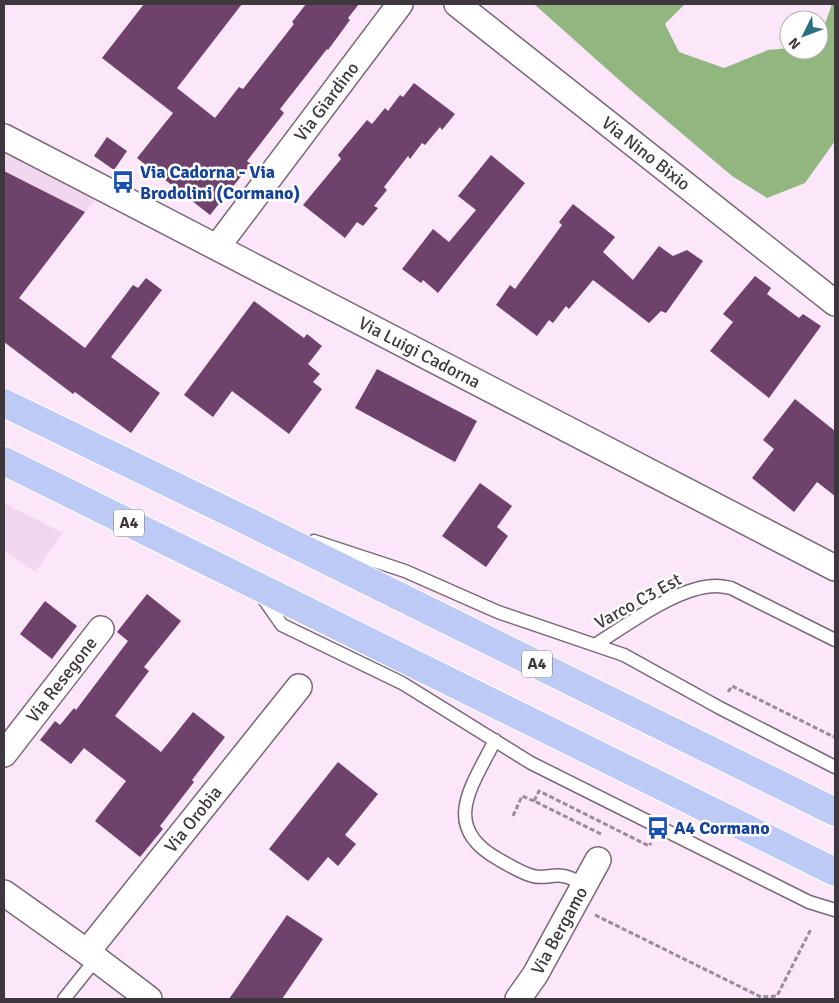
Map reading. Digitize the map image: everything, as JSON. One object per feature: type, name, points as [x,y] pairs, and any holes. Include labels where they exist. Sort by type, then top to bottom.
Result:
[{"type":"highway","name":"A4","points":[[4,403],[835,812]]},
{"type":"highway","name":"A4","points":[[4,461],[835,872]]},
{"type":"street","name":"Via Giardino","points":[[217,247],[400,4]]},
{"type":"street","name":"Via Nino Bixio","points":[[457,4],[835,303]]},
{"type":"street","name":"Via Luigi Cadorna","points":[[4,137],[835,568]]},
{"type":"street","name":"Via Resegone","points":[[4,754],[102,629]]},
{"type":"street","name":"Via Orobia","points":[[92,956],[299,687]]},
{"type":"street","name":"Via Bergamo","points":[[518,999],[535,975],[598,860]]},
{"type":"street","points":[[4,893],[149,999]]},
{"type":"lane","points":[[239,517],[406,571],[498,612],[624,655],[720,708],[835,767]]},
{"type":"lane","points":[[254,585],[282,625],[402,683],[531,763],[809,902],[835,910]]},
{"type":"lane","name":"Varco C3 Est","points":[[595,645],[656,607],[682,594],[702,587],[717,586],[731,588],[835,640]]},
{"type":"lane","points":[[495,740],[468,797],[465,809],[465,819],[474,840],[491,855],[533,876],[565,876],[579,895]]},
{"type":"lane","points":[[64,999],[92,956]]},
{"type":"path","points":[[720,708],[732,686],[834,737],[835,735]]},
{"type":"path","points":[[534,801],[539,792],[649,846],[658,828]]},
{"type":"path","points":[[513,816],[522,796],[608,838],[598,860]]},
{"type":"path","points":[[579,895],[761,997],[776,996],[811,929]]},
{"type":"shaded area","points":[[4,146],[98,196],[4,318]]},
{"type":"shaded area","points":[[4,503],[63,533],[35,572],[4,551]]},
{"type":"green space","points":[[534,4],[685,4],[665,24],[679,52],[724,68],[768,50],[779,49],[779,60],[829,60],[829,13],[832,4],[835,4],[835,141],[805,183],[767,198],[732,176],[627,87]]},
{"type":"building","points":[[144,4],[242,4],[177,88],[215,118],[239,87],[243,89],[294,24],[292,22],[306,4],[359,4],[328,50],[280,109],[284,113],[247,161],[251,164],[210,215],[137,158],[173,113],[102,58]]},
{"type":"building","points":[[414,83],[455,114],[442,130],[440,127],[425,145],[422,143],[410,159],[408,156],[384,187],[387,190],[374,206],[378,208],[363,226],[357,222],[345,238],[303,205],[341,159],[338,155],[367,120],[372,124],[385,108],[388,111],[400,95],[403,97]]},
{"type":"building","points":[[107,137],[127,151],[114,170],[94,156]]},
{"type":"building","points":[[491,155],[525,183],[438,293],[423,280],[421,283],[402,269],[433,229],[449,242],[476,210],[458,196]]},
{"type":"building","points":[[4,171],[85,212],[19,298],[85,348],[133,285],[138,288],[146,278],[162,290],[111,357],[160,393],[131,433],[75,392],[73,394],[4,342]]},
{"type":"building","points":[[573,204],[615,237],[603,252],[633,280],[659,246],[673,256],[687,250],[703,261],[666,313],[661,311],[649,323],[593,280],[569,309],[566,306],[553,323],[549,320],[537,336],[496,305],[510,285],[515,289],[562,225],[559,222]]},
{"type":"building","points":[[755,276],[771,288],[767,294],[799,318],[803,314],[821,326],[769,398],[710,351],[733,322],[723,314]]},
{"type":"building","points":[[254,301],[304,338],[307,334],[322,346],[308,364],[320,374],[313,382],[322,389],[289,434],[232,391],[213,417],[184,395]]},
{"type":"building","points":[[377,369],[477,421],[455,462],[355,408]]},
{"type":"building","points":[[795,399],[835,431],[835,496],[817,482],[794,512],[752,478],[774,449],[763,440]]},
{"type":"building","points":[[480,483],[512,506],[497,527],[508,536],[486,567],[442,536]]},
{"type":"building","points":[[147,594],[181,621],[144,667],[149,671],[115,716],[161,752],[193,712],[225,737],[192,780],[194,782],[160,826],[163,829],[140,857],[95,821],[126,781],[84,748],[71,764],[40,740],[55,721],[60,725],[74,708],[76,710],[128,641],[117,632]]},
{"type":"building","points":[[45,601],[77,626],[52,659],[20,634]]},
{"type":"building","points":[[338,762],[378,794],[345,835],[356,844],[338,866],[328,857],[308,881],[269,849]]},
{"type":"building","points":[[287,915],[323,939],[282,999],[229,999]]},
{"type":"place","name":"Via Cadorna - Via Brodolini (Cormano)","points":[[123,182]]},
{"type":"place","name":"A4 Cormano","points":[[658,828]]}]
